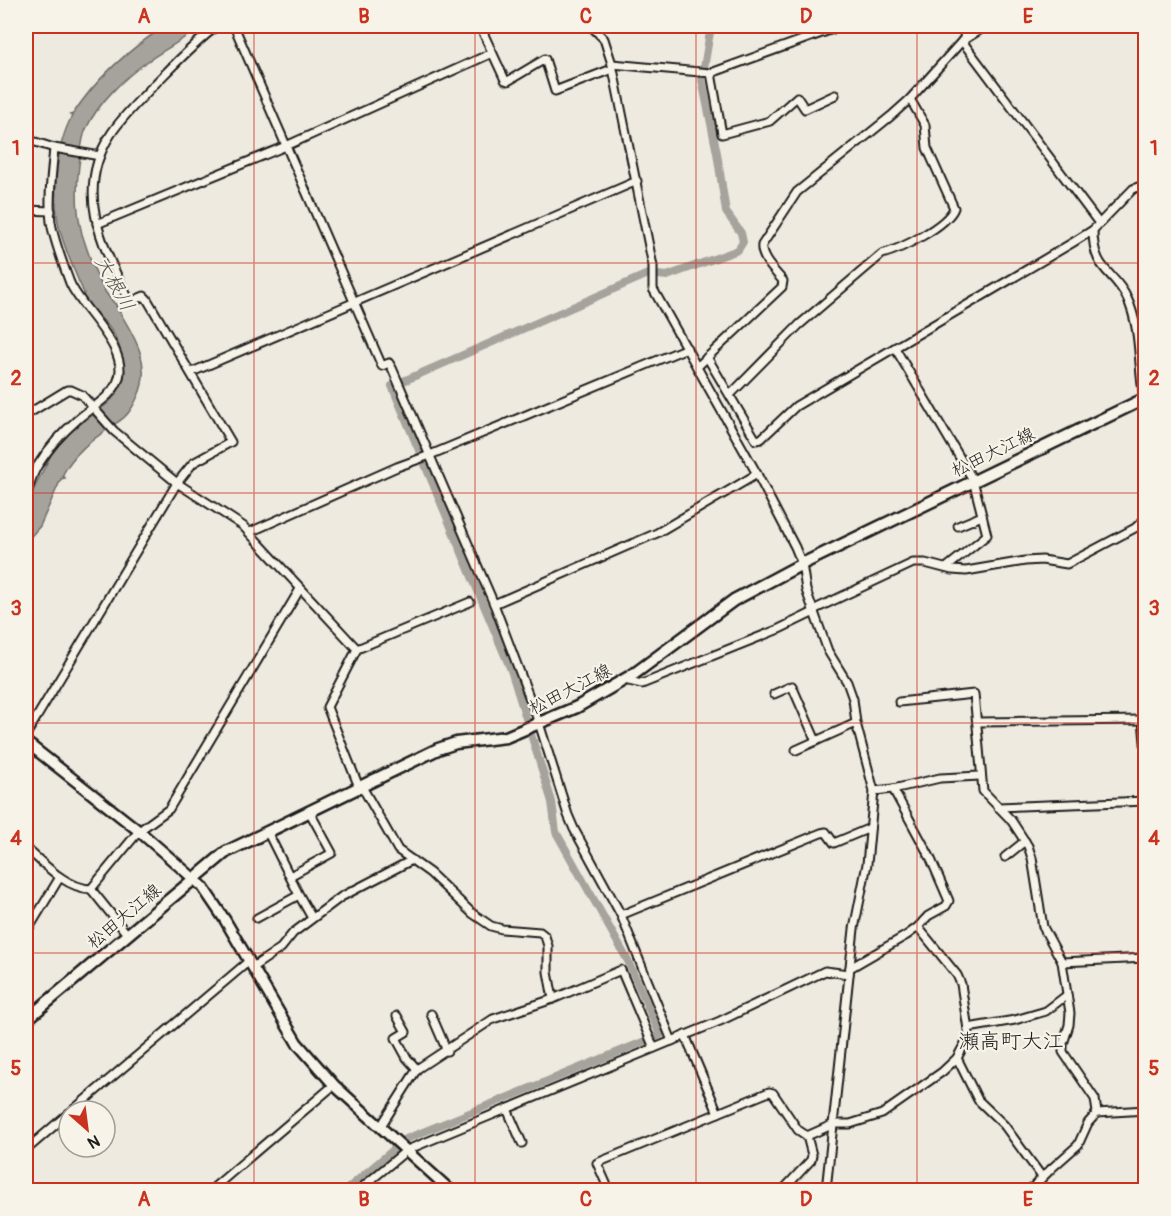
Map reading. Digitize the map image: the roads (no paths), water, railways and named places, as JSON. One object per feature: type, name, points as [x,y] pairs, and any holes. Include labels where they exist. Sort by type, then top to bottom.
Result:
[{"type":"main road","name":"松田大江線","points":[[26,1020],[226,852],[438,749],[456,743],[507,736],[577,707],[624,680],[734,600],[973,480],[1145,402]]},
{"type":"street","points":[[26,735],[177,483],[193,463],[231,442],[192,372],[147,299],[144,296],[130,302],[106,253],[97,224],[93,196],[93,180],[100,156],[121,120],[190,48],[217,26]]},
{"type":"street","points":[[234,26],[382,366],[389,363],[404,394],[494,604],[574,829],[621,915],[672,1041]]},
{"type":"street","points":[[494,26],[481,26],[505,80],[507,81],[545,59],[555,91],[621,63],[711,73],[841,26]]},
{"type":"street","points":[[591,26],[604,39],[612,67],[653,266],[653,289],[757,474],[802,564],[806,590],[828,651],[847,682],[853,699],[856,723],[874,791],[867,864],[854,929],[825,1191]]},
{"type":"street","points":[[965,26],[963,40],[1098,222]]},
{"type":"street","points":[[697,367],[782,286],[783,281],[761,250],[796,192],[891,116],[910,99],[963,40],[986,26]]},
{"type":"street","points":[[97,224],[286,146],[492,53]]},
{"type":"street","points":[[711,73],[723,134],[770,121],[797,97],[805,109],[835,95]]},
{"type":"street","points":[[731,394],[799,325],[882,254],[894,251],[934,228],[952,213],[954,208],[927,148],[925,125],[910,99]]},
{"type":"street","points":[[26,139],[54,148],[100,156]]},
{"type":"street","points":[[26,495],[37,466],[76,420],[94,409],[107,396],[118,381],[120,365],[112,343],[81,303],[71,283],[51,221],[54,148]]},
{"type":"street","points":[[192,372],[637,181]]},
{"type":"street","points":[[707,357],[731,394],[756,440],[761,439],[796,406],[1093,230],[1098,222],[1133,189],[1146,184]]},
{"type":"street","points":[[26,210],[51,211]]},
{"type":"street","points":[[1093,230],[1093,243],[1098,259],[1124,292],[1131,310],[1145,402]]},
{"type":"street","points":[[250,532],[396,467],[687,348]]},
{"type":"street","points":[[895,348],[973,480],[987,535],[945,568]]},
{"type":"street","points":[[26,415],[61,393],[71,390],[82,395],[114,431],[177,483],[250,532],[357,649]]},
{"type":"street","points":[[494,604],[657,533],[757,474]]},
{"type":"street","points":[[958,526],[982,516]]},
{"type":"street","points":[[624,680],[642,684],[779,629],[913,563],[966,571],[1042,560],[1067,564],[1135,528],[1146,518]]},
{"type":"street","points":[[91,889],[139,831],[169,809],[300,589]]},
{"type":"street","points":[[470,602],[357,649],[327,707],[360,786],[398,849],[430,873],[472,913],[491,926],[540,932],[545,936],[553,999]]},
{"type":"street","points":[[774,693],[792,686],[816,741]]},
{"type":"street","points":[[899,702],[974,694],[983,791],[1011,820],[1032,858],[1043,927],[1062,962],[1070,1013],[1063,1052],[1095,1099],[1097,1113]]},
{"type":"street","points":[[977,722],[1144,720],[1146,754]]},
{"type":"street","points":[[796,750],[856,723]]},
{"type":"street","points":[[26,742],[139,831],[202,886],[297,1043],[334,1085],[450,1191]]},
{"type":"street","points":[[874,791],[940,778],[981,776]]},
{"type":"street","points":[[358,1191],[406,1149],[672,1041],[825,971],[850,971],[918,927],[928,916],[946,906],[949,901],[930,857],[892,789]]},
{"type":"street","points":[[998,807],[1146,801]]},
{"type":"street","points":[[290,876],[332,853],[309,811]]},
{"type":"street","points":[[621,915],[821,833],[826,832],[834,843],[870,828]]},
{"type":"street","points":[[267,831],[312,918]]},
{"type":"street","points":[[1005,857],[1025,842]]},
{"type":"street","points":[[26,848],[60,877],[81,889],[91,889]]},
{"type":"street","points":[[86,1099],[251,964],[281,948],[293,933],[312,918],[341,897],[412,860]]},
{"type":"street","points":[[26,933],[60,877]]},
{"type":"street","points":[[91,889],[127,934]]},
{"type":"street","points":[[257,918],[299,895]]},
{"type":"street","points":[[807,1136],[834,1124],[850,1124],[882,1114],[942,1072],[957,1058],[969,1036],[961,984],[957,975],[918,927]]},
{"type":"street","points":[[1062,962],[1146,958]]},
{"type":"street","points":[[381,1126],[417,1069],[493,1019],[553,999],[621,970],[654,1048]]},
{"type":"street","points":[[968,1028],[1015,1020],[1046,1011],[1067,995]]},
{"type":"street","points":[[431,1014],[447,1051]]},
{"type":"street","points":[[397,1016],[406,1032],[396,1038],[407,1058],[417,1069]]},
{"type":"street","points":[[685,1035],[718,1113]]},
{"type":"street","points":[[957,1058],[978,1100],[1004,1125],[1042,1177]]},
{"type":"street","points":[[211,1191],[334,1085]]},
{"type":"street","points":[[609,1191],[597,1163],[769,1092],[773,1093],[798,1130],[807,1136],[812,1155],[811,1160],[783,1191]]},
{"type":"street","points":[[507,1109],[522,1143]]},
{"type":"street","points":[[1030,1191],[1042,1177],[1078,1145],[1088,1124],[1097,1113],[1146,1110]]},
{"type":"street","points":[[26,1150],[57,1123]]},
{"type":"waterway","points":[[346,1190],[406,1139],[660,1035],[628,961],[556,832],[552,802],[511,670],[392,386],[648,274],[667,276],[738,250],[743,242],[741,233],[726,212],[702,80],[711,26]]},
{"type":"waterway","points":[[1145,409],[1141,410],[1146,421]]},
{"type":"district","name":"瀬高町大江","points":[[1011,1041]]},
{"type":"water label","name":"大根川","points":[[115,283]]}]
